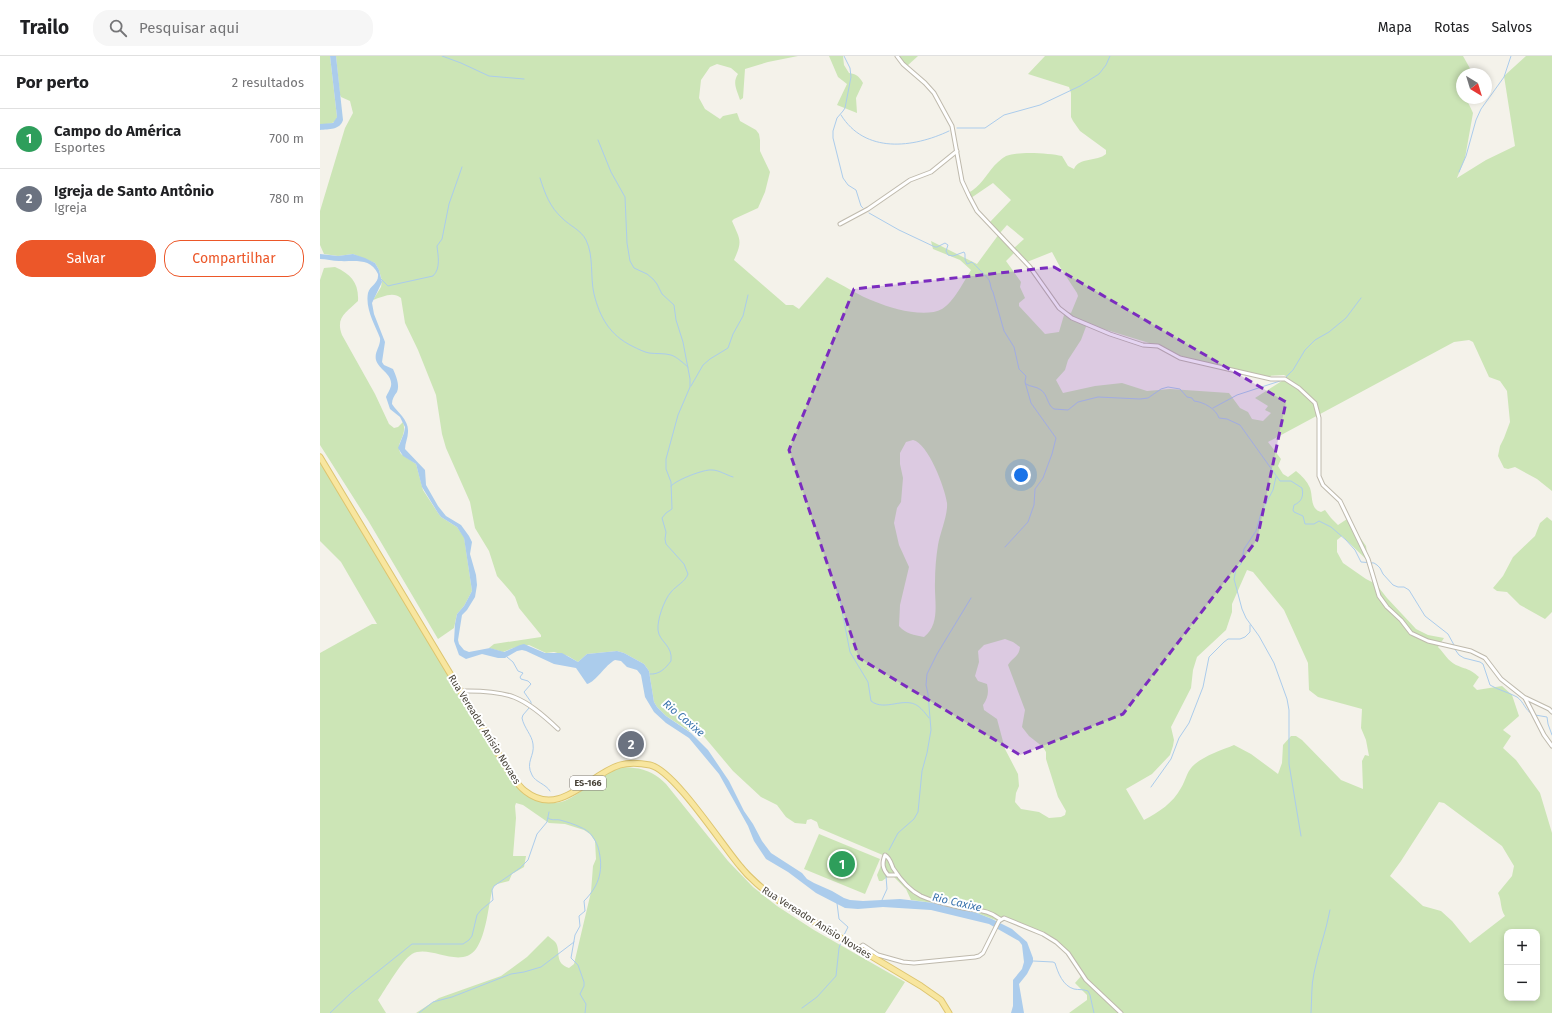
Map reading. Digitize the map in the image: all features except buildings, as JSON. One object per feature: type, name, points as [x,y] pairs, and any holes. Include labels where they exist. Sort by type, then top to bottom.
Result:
[{"type":"main road","name":"Rua Vereador Anísio Novaes","points":[[320,457],[508,770],[524,790],[530,795],[538,798],[553,800],[571,794],[607,770],[620,765],[636,762],[653,766],[667,775],[680,788],[741,868],[759,885],[776,899],[859,948],[941,1000],[949,1013]]},
{"type":"street","points":[[897,56],[903,64],[925,82],[934,93],[952,126],[962,181],[968,196],[978,211],[1030,267],[1060,308],[1072,318],[1110,334],[1143,344],[1158,346],[1180,358],[1271,379],[1285,380],[1299,388],[1316,403],[1319,418],[1319,476],[1324,485],[1340,501],[1368,558],[1379,596],[1387,607],[1401,620],[1412,634],[1428,641],[1471,651],[1485,658],[1501,679],[1525,698],[1549,709],[1552,712]]},
{"type":"street","points":[[840,224],[868,209],[910,180],[931,172],[957,151]]},
{"type":"street","points":[[461,691],[504,693],[529,704],[558,728]]},
{"type":"street","points":[[1525,698],[1544,735],[1552,746]]},
{"type":"street","points":[[898,875],[888,875],[884,870],[882,862],[885,855],[888,857],[898,875],[909,889],[920,896],[934,901],[994,914],[1000,920]]},
{"type":"street","points":[[859,948],[863,945],[878,955],[902,962],[914,963],[975,957],[983,953],[994,929],[1000,920],[1004,918],[1056,942],[1068,953],[1086,980],[1121,1013]]},
{"type":"highlighted area","points":[[1054,267],[1286,402],[1257,540],[1123,714],[1020,755],[859,658],[789,450],[854,289]]},
{"type":"green space","points":[[320,56],[330,56],[337,117],[333,123],[328,124],[320,124]]},
{"type":"green space","points":[[336,56],[798,56],[768,62],[745,69],[743,98],[740,100],[735,84],[738,74],[731,68],[717,64],[710,67],[701,80],[699,98],[705,109],[720,119],[723,116],[737,113],[740,121],[756,130],[759,134],[760,151],[770,172],[765,192],[758,208],[732,221],[739,240],[739,248],[734,260],[786,305],[793,305],[799,309],[827,277],[863,297],[883,305],[909,312],[927,313],[942,309],[951,302],[971,270],[960,260],[933,249],[931,241],[977,264],[999,234],[1014,248],[1024,239],[1007,225],[1000,233],[990,222],[1011,200],[993,183],[971,198],[968,193],[979,184],[994,166],[1006,156],[1011,154],[1034,153],[1062,156],[1068,166],[1074,169],[1076,165],[1084,161],[1098,158],[1106,154],[1106,150],[1080,131],[1073,121],[1071,117],[1071,93],[1069,87],[1028,74],[1045,56],[1463,56],[1470,68],[1456,68],[1456,104],[1469,104],[1473,113],[1465,158],[1457,178],[1486,160],[1515,146],[1504,76],[1526,56],[1552,56],[1552,491],[1537,479],[1515,467],[1508,469],[1504,468],[1498,456],[1500,446],[1510,422],[1507,391],[1500,381],[1489,377],[1473,342],[1469,340],[1454,342],[1268,442],[1281,459],[1278,466],[1283,474],[1288,477],[1296,471],[1306,481],[1311,491],[1312,502],[1315,508],[1321,512],[1325,510],[1338,525],[1347,519],[1366,546],[1368,561],[1342,536],[1337,540],[1337,552],[1343,563],[1376,584],[1416,629],[1428,635],[1444,638],[1438,647],[1453,663],[1476,674],[1479,677],[1473,686],[1477,690],[1502,686],[1512,695],[1519,716],[1503,730],[1511,736],[1503,748],[1516,760],[1540,793],[1552,833],[1552,1013],[1069,1013],[1087,1000],[1087,995],[1075,983],[1082,975],[1067,952],[1044,935],[1004,918],[998,921],[977,913],[934,903],[911,900],[906,889],[894,877],[889,876],[882,881],[879,881],[877,875],[885,856],[819,828],[817,822],[811,819],[807,820],[806,824],[795,823],[786,817],[777,805],[761,797],[733,771],[696,727],[689,731],[666,716],[654,702],[649,671],[644,664],[624,653],[617,651],[587,654],[578,662],[568,656],[554,652],[546,653],[529,645],[513,648],[503,652],[489,648],[494,644],[541,637],[541,635],[519,608],[515,597],[497,576],[489,551],[475,528],[470,502],[446,448],[442,434],[436,395],[418,350],[405,323],[401,298],[391,295],[373,300],[381,287],[382,281],[375,263],[353,254],[338,256],[324,254],[320,245],[320,211],[345,128],[353,113],[350,101],[341,97]],"holes":[[[1015,252],[1027,262],[1052,252],[1077,293],[1078,296],[1071,313],[1067,312],[1064,315],[1059,332],[1045,334],[1019,306],[1019,303],[1025,298],[1020,287],[1021,282],[1006,261]],[[1087,324],[1159,346],[1173,354],[1206,363],[1265,376],[1286,376],[1285,379],[1255,398],[1268,406],[1265,410],[1271,413],[1263,421],[1252,419],[1248,412],[1240,408],[1229,393],[1170,389],[1147,391],[1122,383],[1095,386],[1063,393],[1056,380],[1065,370],[1068,360],[1081,340]],[[913,440],[919,443],[930,457],[943,487],[947,503],[936,559],[935,619],[929,632],[924,637],[907,632],[899,626],[900,605],[909,567],[899,545],[894,523],[897,508],[901,502],[903,478],[900,464],[900,453],[906,442]],[[1247,570],[1253,572],[1284,610],[1308,663],[1309,690],[1318,697],[1362,709],[1361,728],[1366,740],[1369,756],[1365,755],[1362,761],[1363,789],[1341,780],[1302,740],[1296,736],[1291,736],[1283,745],[1282,763],[1278,774],[1251,754],[1234,745],[1209,755],[1195,764],[1190,769],[1181,788],[1170,803],[1144,820],[1126,789],[1152,774],[1170,755],[1174,740],[1171,727],[1191,688],[1193,670],[1197,657],[1226,630],[1232,612],[1232,604]],[[1005,639],[1020,647],[1017,655],[1008,665],[1025,710],[1022,727],[1029,736],[1043,747],[1046,752],[1046,759],[1058,797],[1066,811],[1065,815],[1061,817],[1049,818],[1039,812],[1021,809],[1015,802],[1016,793],[1019,786],[1018,774],[1005,749],[997,719],[984,710],[983,705],[988,695],[987,684],[978,681],[975,676],[979,662],[978,651],[984,645]],[[1439,802],[1444,803],[1502,846],[1514,866],[1512,876],[1498,893],[1502,911],[1505,916],[1470,943],[1452,921],[1441,911],[1423,906],[1390,876]]]},
{"type":"green space","points":[[829,56],[843,56],[844,65],[849,73],[857,76],[863,83],[856,98],[857,113],[837,105],[847,84],[838,77]]},
{"type":"green space","points":[[897,56],[918,56],[907,66]]},
{"type":"green space","points":[[335,267],[350,276],[355,284],[358,295],[358,301],[343,315],[341,319],[340,329],[342,335],[375,394],[389,424],[394,428],[398,427],[403,422],[404,432],[399,446],[401,454],[416,464],[423,490],[441,517],[457,527],[464,537],[472,591],[464,606],[457,614],[454,628],[438,639],[369,522],[320,445],[320,280],[324,268]]},
{"type":"green space","points":[[320,456],[361,519],[483,733],[510,775],[523,791],[534,798],[546,802],[557,803],[576,795],[603,774],[613,769],[629,767],[647,771],[655,775],[666,784],[728,861],[753,887],[777,906],[814,930],[905,982],[885,1013],[416,1013],[439,998],[501,976],[527,957],[548,936],[556,943],[561,963],[569,968],[574,964],[591,892],[593,866],[596,859],[595,841],[590,834],[584,830],[565,824],[549,823],[523,805],[516,803],[513,856],[526,856],[524,867],[512,874],[509,881],[497,884],[493,887],[483,935],[476,949],[469,955],[462,957],[453,957],[427,952],[412,954],[399,969],[378,1000],[386,1013],[320,1013],[320,653],[372,624],[377,624],[341,562],[320,541]]},
{"type":"green space","points":[[1547,517],[1552,521],[1552,612],[1545,619],[1520,605],[1507,592],[1497,591],[1493,588],[1503,576],[1513,557],[1535,536],[1540,523]]},
{"type":"green space","points":[[819,834],[880,859],[865,894],[804,869]]},
{"type":"water","points":[[330,56],[336,56],[343,120],[337,127],[320,130],[320,124],[333,123],[337,117]]},
{"type":"water","points":[[320,254],[338,256],[353,254],[375,263],[379,270],[382,282],[372,303],[374,314],[385,342],[382,362],[384,365],[393,369],[397,380],[398,389],[392,404],[403,417],[408,428],[405,449],[425,470],[426,485],[438,506],[446,516],[461,525],[472,542],[470,554],[476,575],[477,585],[475,597],[462,615],[458,640],[459,644],[464,650],[469,652],[490,648],[504,652],[524,644],[545,653],[562,653],[578,662],[587,654],[617,651],[624,653],[644,664],[649,671],[654,702],[657,707],[666,716],[691,733],[708,750],[729,781],[744,811],[771,853],[802,873],[807,879],[844,898],[863,901],[900,899],[934,903],[977,913],[1012,929],[1027,942],[1033,962],[1027,974],[1019,984],[1024,1013],[1011,1013],[1013,1006],[1013,980],[1022,969],[1024,962],[1022,945],[1019,941],[989,924],[931,910],[883,907],[858,909],[845,908],[816,893],[788,872],[766,859],[754,841],[748,826],[719,774],[689,738],[666,723],[654,712],[645,697],[641,675],[637,670],[627,667],[621,661],[615,660],[611,662],[594,680],[587,684],[576,668],[554,664],[522,650],[517,651],[505,658],[482,654],[466,659],[459,655],[454,641],[457,614],[464,606],[472,591],[464,538],[457,527],[441,517],[438,513],[422,487],[416,464],[403,456],[398,448],[405,427],[400,417],[390,409],[386,397],[391,387],[391,382],[388,375],[380,367],[376,360],[380,338],[371,317],[367,299],[369,290],[376,282],[378,274],[371,265],[366,263],[320,259]]},
{"type":"waterway","points":[[442,56],[489,76],[524,79]]},
{"type":"waterway","points":[[844,56],[850,68],[851,77],[845,108],[837,118],[833,131],[833,138],[843,178],[848,185],[856,190],[863,208]]},
{"type":"waterway","points":[[957,128],[985,128],[1004,115],[1040,105],[1080,86],[1099,74],[1106,65],[1110,56]]},
{"type":"waterway","points":[[1459,172],[1466,156],[1476,120],[1481,109],[1504,77],[1511,56]]},
{"type":"waterway","points":[[841,115],[851,128],[876,142],[905,144],[935,137],[949,131]]},
{"type":"waterway","points":[[598,140],[611,172],[625,197],[627,243],[630,261],[634,268],[647,274],[653,279],[662,294],[674,305],[676,320],[683,342],[690,379],[690,387],[678,415],[666,459],[666,469],[671,482],[672,509],[662,518],[666,532],[666,544],[684,564],[688,574],[668,596],[660,616],[658,626],[659,634],[670,651],[671,661],[662,670],[650,674]]},
{"type":"waterway","points":[[381,279],[388,286],[433,276],[436,273],[438,262],[437,246],[442,239],[449,204],[462,167]]},
{"type":"waterway","points":[[540,178],[551,205],[558,214],[581,233],[586,240],[590,253],[596,303],[607,325],[624,342],[649,353],[671,355],[688,367]]},
{"type":"waterway","points":[[869,213],[899,230],[935,247],[945,243],[948,245],[946,251],[948,255],[953,256],[964,252],[967,264],[972,262],[988,279],[1004,331],[1014,347],[1019,369],[1026,376],[1025,382],[1031,403],[1056,438],[1043,478],[1035,489],[1034,505],[1028,522],[1005,547]]},
{"type":"waterway","points":[[691,386],[703,365],[728,348],[733,334],[743,316],[748,295]]},
{"type":"waterway","points":[[1285,378],[1293,370],[1305,350],[1315,340],[1329,332],[1346,318],[1361,298]]},
{"type":"waterway","points":[[1213,408],[1237,395],[1280,381]]},
{"type":"waterway","points":[[1026,384],[1041,390],[1054,409],[1068,410],[1078,402],[1098,397],[1148,398],[1161,389],[1168,387],[1180,389],[1187,397],[1192,398],[1194,401],[1206,404],[1219,418],[1227,419],[1240,425],[1280,481],[1291,481],[1302,488],[1303,494],[1301,499],[1294,505],[1293,510],[1294,512],[1303,516],[1305,524],[1314,524],[1319,521],[1331,527],[1355,550],[1361,562],[1374,563],[1380,568],[1383,574],[1393,585],[1404,587],[1409,590],[1425,616],[1448,634],[1454,645]]},
{"type":"waterway","points":[[671,486],[684,478],[708,470],[717,471],[733,477]]},
{"type":"waterway","points":[[1276,477],[1273,490],[1261,513],[1256,531],[1244,549],[1241,564],[1236,569],[1234,579],[1242,609],[1274,663],[1287,699],[1289,710],[1289,764],[1301,836]]},
{"type":"waterway","points":[[838,590],[850,652],[868,682],[871,701],[882,705],[913,703],[918,706],[929,718]]},
{"type":"waterway","points":[[889,850],[898,833],[914,819],[918,812],[922,771],[931,730],[926,685],[927,674],[937,654],[971,598]]},
{"type":"waterway","points":[[1151,787],[1171,759],[1179,738],[1189,723],[1203,687],[1209,657],[1228,639],[1240,639],[1245,637],[1250,632],[1250,625]]},
{"type":"waterway","points":[[1454,648],[1459,655],[1464,658],[1483,664],[1490,685],[1517,697],[1532,714]]},
{"type":"waterway","points":[[507,657],[513,662],[518,671],[523,673],[520,677],[521,679],[528,681],[531,684],[524,692],[531,702],[531,705]]},
{"type":"waterway","points":[[529,708],[522,718],[533,744],[533,752],[529,766],[530,770],[533,777],[550,791]]},
{"type":"waterway","points":[[1535,715],[1547,717],[1552,735]]},
{"type":"waterway","points":[[330,1013],[351,993],[412,944],[463,944],[469,940],[472,936],[477,915],[493,900],[492,890],[494,886],[520,868],[528,860],[537,834],[547,822],[549,812]]},
{"type":"waterway","points":[[548,818],[570,823],[586,830],[595,840],[600,855],[601,862],[599,876],[594,889],[584,901],[585,911],[579,916],[580,926],[575,935],[571,958],[578,965],[584,982],[584,986],[580,994],[586,1004],[585,1013]]},
{"type":"waterway","points":[[882,900],[887,889],[886,876]]},
{"type":"waterway","points":[[837,903],[839,919],[848,927],[844,935]]},
{"type":"waterway","points":[[1311,1013],[1313,978],[1330,910]]},
{"type":"waterway","points":[[419,1013],[433,1002],[452,997],[511,974],[541,967],[574,942]]},
{"type":"waterway","points":[[802,1008],[817,997],[836,976],[841,942]]},
{"type":"waterway","points":[[1033,961],[1055,963],[1059,975],[1067,985],[1074,989],[1088,991],[1094,1013]]},
{"type":"place","name":"Igreja de Santo Antônio","points":[[631,744]]},
{"type":"place","name":"Campo do América","points":[[842,864]]},
{"type":"water label","name":"Rio Caxixe","points":[[684,718]]},
{"type":"water label","name":"Rio Caxixe","points":[[957,902]]}]
